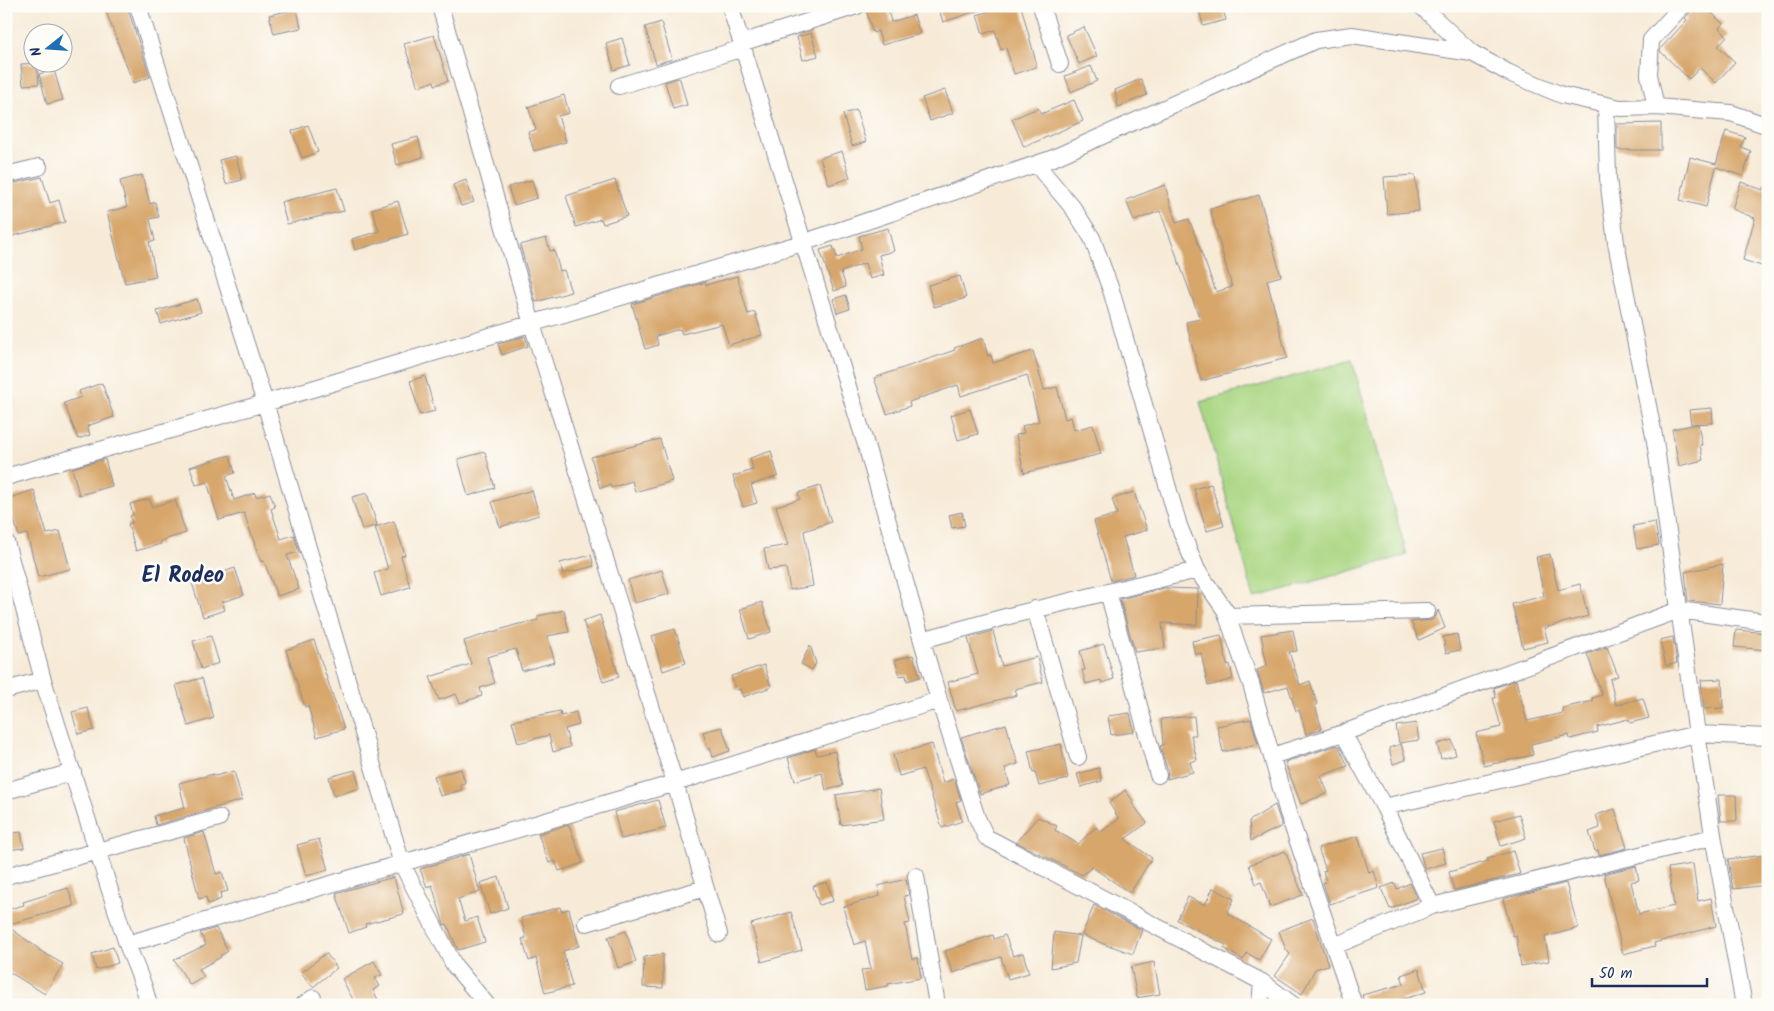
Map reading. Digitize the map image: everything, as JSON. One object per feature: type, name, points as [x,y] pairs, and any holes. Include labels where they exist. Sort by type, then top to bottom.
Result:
[{"type":"street","points":[[138,6],[265,403],[402,864],[454,965],[486,1005]]},
{"type":"street","points":[[440,6],[532,324],[675,783],[719,934]]},
{"type":"street","points":[[730,6],[866,445],[939,700],[977,818],[986,837],[1262,982],[1293,1005]]},
{"type":"street","points":[[618,86],[858,6]]},
{"type":"street","points":[[1041,6],[1060,64]]},
{"type":"street","points":[[1421,6],[1472,53],[1509,74],[1562,95],[1620,108],[1656,107],[1731,113],[1768,126]]},
{"type":"street","points":[[1656,107],[1649,75],[1651,40],[1682,6]]},
{"type":"street","points":[[6,477],[265,403],[802,243],[1051,159],[1316,40],[1352,35],[1472,53]]},
{"type":"street","points":[[1606,105],[1608,178],[1616,243],[1655,441],[1713,837],[1744,1005]]},
{"type":"street","points":[[1036,164],[1073,208],[1092,238],[1111,290],[1177,518],[1197,570],[1225,610],[1251,684],[1288,812],[1354,1005]]},
{"type":"street","points":[[6,175],[39,167]]},
{"type":"street","points":[[6,542],[12,591],[73,772],[127,944],[149,1005]]},
{"type":"street","points":[[922,640],[1035,609],[1197,570]]},
{"type":"street","points":[[1108,592],[1158,775]]},
{"type":"street","points":[[1035,609],[1078,757]]},
{"type":"street","points":[[1272,756],[1343,733],[1679,610],[1758,621]]},
{"type":"street","points":[[1227,616],[1427,611]]},
{"type":"street","points":[[6,690],[43,680]]},
{"type":"street","points":[[127,944],[675,783],[939,700]]},
{"type":"street","points":[[1343,733],[1384,807],[1432,906]]},
{"type":"street","points":[[1384,807],[1697,734],[1768,736]]},
{"type":"street","points":[[6,791],[73,772]]},
{"type":"street","points":[[6,876],[219,818]]},
{"type":"street","points":[[1334,946],[1432,906],[1713,837]]},
{"type":"street","points":[[916,876],[937,1005]]},
{"type":"street","points":[[586,923],[705,888]]},
{"type":"street","points":[[1260,1005],[1262,982]]},
{"type":"green space","points":[[1352,360],[1407,555],[1254,598],[1200,402]]},
{"type":"building","points":[[104,6],[127,6],[150,77],[133,83]]},
{"type":"building","points":[[878,6],[887,6],[891,22],[914,15],[920,34],[882,45],[878,31],[873,33],[866,10]]},
{"type":"building","points":[[938,6],[982,6],[983,9],[943,22]]},
{"type":"building","points":[[1005,6],[1021,6],[1036,62],[1036,67],[1014,74],[1006,48],[1001,50],[995,30],[983,34],[977,15]]},
{"type":"building","points":[[1198,6],[1222,6],[1226,20],[1203,26]]},
{"type":"building","points":[[1692,6],[1705,6],[1723,24],[1719,28],[1727,36],[1718,46],[1735,62],[1716,83],[1700,68],[1689,79],[1660,51],[1687,20],[1685,18]]},
{"type":"building","points":[[297,9],[301,28],[274,34],[269,15]]},
{"type":"building","points":[[661,22],[672,59],[656,64],[645,27]]},
{"type":"building","points":[[1084,27],[1097,56],[1079,64],[1066,35]]},
{"type":"building","points":[[811,33],[818,56],[803,60],[797,37]]},
{"type":"building","points":[[434,35],[448,81],[435,85],[434,81],[418,87],[404,44]]},
{"type":"building","points":[[622,38],[630,65],[614,70],[606,43]]},
{"type":"building","points":[[21,64],[22,72],[38,72],[39,84],[23,85]]},
{"type":"building","points":[[1091,66],[1097,81],[1071,92],[1065,76]]},
{"type":"building","points":[[55,72],[63,100],[47,104],[39,74]]},
{"type":"building","points":[[680,79],[687,105],[673,109],[665,82]]},
{"type":"building","points":[[1141,79],[1147,95],[1118,107],[1115,90]]},
{"type":"building","points":[[945,90],[953,113],[930,121],[922,98]]},
{"type":"building","points":[[564,95],[569,113],[558,116],[566,142],[534,151],[528,132],[536,130],[528,107]]},
{"type":"building","points":[[1074,100],[1083,121],[1024,147],[1012,119],[1038,108],[1041,114]]},
{"type":"building","points":[[856,110],[866,142],[852,146],[843,114]]},
{"type":"building","points":[[1661,123],[1661,150],[1617,150],[1617,124]]},
{"type":"building","points":[[308,125],[318,152],[302,158],[292,131]]},
{"type":"building","points":[[1726,131],[1745,137],[1741,147],[1751,151],[1743,176],[1716,167],[1706,207],[1680,200],[1690,157],[1716,164]]},
{"type":"building","points":[[418,137],[423,157],[397,165],[391,144]]},
{"type":"building","points":[[842,151],[850,178],[829,185],[820,158]]},
{"type":"building","points":[[236,156],[242,180],[226,184],[219,160]]},
{"type":"building","points":[[142,175],[150,204],[155,202],[159,217],[150,219],[155,241],[149,242],[156,277],[125,283],[107,212],[127,207],[120,181]]},
{"type":"building","points":[[1415,175],[1419,211],[1387,214],[1384,177]]},
{"type":"building","points":[[42,177],[50,203],[59,200],[65,222],[6,238],[6,185]]},
{"type":"building","points":[[466,180],[474,202],[461,206],[453,185]]},
{"type":"building","points":[[532,180],[537,198],[514,205],[508,187]]},
{"type":"building","points":[[615,180],[627,216],[603,224],[601,219],[576,227],[566,196]]},
{"type":"building","points":[[1741,182],[1763,190],[1764,187],[1768,188],[1768,268],[1743,260],[1755,218],[1732,209]]},
{"type":"building","points":[[1165,185],[1176,223],[1189,219],[1216,292],[1232,287],[1210,209],[1259,195],[1281,276],[1267,280],[1287,358],[1201,381],[1186,322],[1200,319],[1160,211],[1134,221],[1126,200]]},
{"type":"building","points":[[337,188],[344,211],[287,224],[281,202]]},
{"type":"building","points":[[398,201],[408,234],[355,250],[352,239],[379,231],[372,209]]},
{"type":"building","points":[[888,228],[894,251],[879,255],[884,275],[870,279],[865,263],[841,272],[846,287],[834,291],[820,250],[833,246],[837,258],[862,249],[859,236]]},
{"type":"building","points":[[546,238],[550,251],[554,250],[560,271],[564,270],[571,292],[536,302],[520,245]]},
{"type":"building","points":[[737,276],[748,314],[755,312],[762,335],[729,345],[722,324],[682,334],[680,329],[656,336],[658,345],[645,349],[632,304],[705,282],[706,285]]},
{"type":"building","points":[[960,276],[966,298],[934,307],[928,285]]},
{"type":"building","points":[[846,295],[850,309],[837,313],[833,299]]},
{"type":"building","points":[[197,299],[201,312],[161,324],[157,311]]},
{"type":"building","points":[[525,336],[528,346],[502,355],[498,344]]},
{"type":"building","points":[[983,338],[988,356],[991,355],[993,363],[1033,351],[1044,390],[1057,387],[1065,419],[1071,417],[1074,430],[1093,425],[1101,454],[1024,473],[1016,435],[1024,433],[1022,426],[1039,421],[1027,375],[961,396],[958,385],[909,402],[910,406],[887,414],[874,378],[955,350],[954,348]]},
{"type":"building","points":[[425,376],[435,411],[420,415],[410,381]]},
{"type":"building","points":[[102,383],[114,417],[87,426],[90,435],[78,439],[64,403],[81,397],[79,391]]},
{"type":"building","points":[[1712,408],[1713,423],[1691,424],[1689,410]]},
{"type":"building","points":[[970,409],[978,434],[958,440],[951,415]]},
{"type":"building","points":[[1698,424],[1703,460],[1679,466],[1672,429]]},
{"type":"building","points":[[660,439],[672,481],[635,492],[632,481],[611,488],[610,485],[600,488],[591,457]]},
{"type":"building","points":[[771,451],[778,476],[751,485],[757,503],[743,507],[733,476],[753,470],[750,458]]},
{"type":"building","points":[[485,452],[495,488],[468,496],[458,459]]},
{"type":"building","points":[[230,455],[235,473],[226,476],[234,500],[255,493],[256,497],[270,493],[275,507],[271,509],[281,539],[294,535],[299,552],[287,555],[299,589],[277,596],[264,561],[261,562],[244,513],[219,520],[207,482],[196,485],[190,467]]},
{"type":"building","points":[[105,459],[112,486],[79,495],[72,468]]},
{"type":"building","points":[[1211,484],[1224,526],[1207,531],[1194,489]]},
{"type":"building","points":[[820,486],[831,522],[804,531],[813,586],[790,590],[786,568],[768,570],[764,549],[788,545],[776,506],[800,499],[798,493]]},
{"type":"building","points":[[34,490],[47,534],[60,531],[70,569],[38,577],[27,534],[19,536],[7,499]]},
{"type":"building","points":[[532,490],[539,515],[500,527],[492,502]]},
{"type":"building","points":[[1134,492],[1147,530],[1123,537],[1134,575],[1111,581],[1094,521],[1117,514],[1112,499]]},
{"type":"building","points":[[367,493],[377,525],[362,530],[352,497]]},
{"type":"building","points":[[149,499],[152,507],[175,500],[186,533],[160,541],[161,544],[136,551],[128,524],[132,523],[130,516],[133,515],[130,504]]},
{"type":"building","points":[[962,512],[965,526],[952,528],[949,515]]},
{"type":"building","points":[[394,521],[405,555],[401,556],[410,587],[381,596],[374,573],[388,569],[375,527]]},
{"type":"building","points":[[1655,522],[1659,545],[1637,549],[1633,526]]},
{"type":"building","points":[[1550,554],[1558,590],[1580,584],[1588,616],[1544,628],[1548,642],[1523,648],[1512,604],[1544,596],[1536,557]]},
{"type":"building","points":[[591,555],[594,566],[563,574],[560,563]]},
{"type":"building","points":[[1723,564],[1720,604],[1688,601],[1685,572]]},
{"type":"building","points":[[235,568],[244,595],[222,602],[225,610],[203,617],[192,583]]},
{"type":"building","points":[[662,570],[669,594],[634,603],[628,580]]},
{"type":"building","points":[[1164,588],[1198,589],[1197,625],[1162,623],[1165,648],[1135,652],[1120,599]]},
{"type":"building","points":[[762,602],[771,632],[749,639],[740,609]]},
{"type":"building","points":[[564,610],[569,632],[547,636],[555,662],[522,671],[516,649],[487,657],[495,683],[480,688],[482,696],[460,703],[456,694],[439,700],[430,677],[471,664],[464,641],[538,620],[538,616]]},
{"type":"building","points":[[1438,610],[1445,628],[1419,640],[1411,622],[1432,620]]},
{"type":"building","points":[[600,615],[619,677],[603,682],[583,621]]},
{"type":"building","points":[[675,629],[686,663],[663,671],[652,636]]},
{"type":"building","points":[[1293,630],[1297,651],[1289,652],[1300,685],[1310,681],[1322,729],[1306,734],[1299,710],[1296,711],[1288,686],[1264,693],[1257,670],[1267,666],[1261,635]]},
{"type":"building","points":[[1736,630],[1768,633],[1767,650],[1734,647]]},
{"type":"building","points":[[993,631],[1002,666],[1037,657],[1043,682],[1015,689],[1017,695],[956,711],[948,682],[978,674],[968,638]]},
{"type":"building","points":[[1457,634],[1460,650],[1446,653],[1443,637]]},
{"type":"building","points":[[1221,635],[1227,665],[1230,664],[1233,679],[1208,686],[1201,653],[1195,654],[1192,641]]},
{"type":"building","points":[[211,636],[219,663],[201,669],[193,641]]},
{"type":"building","points":[[1673,637],[1677,663],[1666,666],[1660,640]]},
{"type":"building","points":[[314,640],[344,729],[317,737],[308,706],[305,707],[286,650]]},
{"type":"building","points":[[1104,644],[1114,679],[1102,683],[1101,680],[1086,684],[1082,670],[1085,670],[1080,651]]},
{"type":"building","points":[[810,645],[816,663],[812,670],[801,664]]},
{"type":"building","points":[[1607,647],[1618,676],[1610,679],[1616,705],[1643,698],[1649,718],[1630,723],[1628,719],[1597,727],[1598,732],[1570,739],[1569,735],[1531,744],[1533,755],[1484,766],[1476,733],[1501,727],[1493,698],[1496,698],[1494,688],[1516,680],[1527,721],[1563,713],[1562,708],[1593,701],[1592,698],[1602,695],[1587,654]]},
{"type":"building","points":[[913,655],[920,677],[907,681],[906,675],[900,676],[895,660]]},
{"type":"building","points":[[764,665],[771,687],[743,697],[740,689],[736,690],[731,676]]},
{"type":"building","points":[[202,678],[214,718],[188,726],[176,685]]},
{"type":"building","points":[[1722,679],[1723,708],[1704,709],[1701,680]]},
{"type":"building","points":[[88,708],[94,730],[78,734],[72,712]]},
{"type":"building","points":[[560,711],[561,716],[576,712],[579,725],[565,729],[570,747],[553,752],[549,735],[518,743],[512,721]]},
{"type":"building","points":[[1130,713],[1134,732],[1111,735],[1108,716]]},
{"type":"building","points":[[1194,716],[1196,735],[1191,735],[1197,760],[1190,762],[1193,772],[1167,779],[1168,772],[1160,746],[1163,745],[1161,719]]},
{"type":"building","points":[[1251,719],[1258,744],[1223,752],[1217,726]]},
{"type":"building","points":[[1416,723],[1419,740],[1399,743],[1396,726]]},
{"type":"building","points":[[1006,724],[1018,764],[1005,768],[1010,785],[980,794],[961,737]]},
{"type":"building","points":[[722,727],[730,751],[713,757],[710,748],[708,749],[703,732]]},
{"type":"building","points":[[1452,740],[1456,755],[1441,759],[1437,744]]},
{"type":"building","points":[[932,744],[943,783],[954,779],[961,800],[956,802],[962,821],[942,828],[923,769],[899,776],[893,755]]},
{"type":"building","points":[[1061,744],[1068,779],[1039,786],[1035,772],[1033,773],[1028,751]]},
{"type":"building","points":[[1401,744],[1406,760],[1393,764],[1389,748]]},
{"type":"building","points":[[1338,745],[1348,766],[1321,776],[1328,793],[1301,804],[1285,762]]},
{"type":"building","points":[[815,749],[817,755],[835,751],[843,786],[826,790],[822,773],[795,781],[788,758]]},
{"type":"building","points":[[1099,768],[1102,781],[1081,787],[1077,774]]},
{"type":"building","points":[[461,769],[465,783],[460,784],[462,790],[440,796],[434,776]]},
{"type":"building","points":[[355,770],[360,788],[334,796],[329,777]]},
{"type":"building","points":[[234,771],[242,800],[156,825],[154,816],[185,808],[179,783]]},
{"type":"building","points":[[879,788],[884,819],[841,825],[836,795]]},
{"type":"building","points":[[1125,790],[1147,823],[1125,839],[1152,858],[1130,893],[1092,867],[1082,875],[1016,842],[1038,817],[1057,826],[1055,830],[1078,844],[1096,827],[1101,832],[1119,819],[1109,803]]},
{"type":"building","points":[[1718,795],[1736,795],[1737,821],[1721,821]]},
{"type":"building","points":[[658,800],[666,828],[621,839],[614,812]]},
{"type":"building","points":[[1275,805],[1282,826],[1251,841],[1249,821]]},
{"type":"building","points":[[1615,809],[1627,848],[1599,855],[1598,850],[1595,851],[1589,832],[1600,828],[1596,815]]},
{"type":"building","points":[[1519,814],[1526,838],[1501,846],[1494,821]]},
{"type":"building","points":[[569,825],[583,863],[559,871],[555,861],[549,863],[538,834]]},
{"type":"building","points":[[21,832],[24,848],[6,850],[6,834]]},
{"type":"building","points":[[204,832],[216,874],[222,872],[228,891],[220,893],[221,899],[208,904],[206,897],[199,899],[184,838]]},
{"type":"building","points":[[1358,836],[1369,873],[1374,871],[1379,888],[1330,904],[1323,883],[1326,882],[1323,871],[1326,870],[1318,848]]},
{"type":"building","points":[[319,839],[328,870],[306,876],[297,845]]},
{"type":"building","points":[[1442,848],[1446,863],[1425,869],[1420,853]]},
{"type":"building","points":[[1285,851],[1303,895],[1270,907],[1261,882],[1256,884],[1249,865]]},
{"type":"building","points":[[1513,851],[1520,874],[1454,890],[1449,872],[1488,861],[1487,859]]},
{"type":"building","points":[[469,854],[480,892],[458,899],[465,921],[477,917],[485,942],[458,950],[447,924],[444,925],[432,885],[427,887],[420,869]]},
{"type":"building","points":[[1766,855],[1768,885],[1733,889],[1728,859]]},
{"type":"building","points":[[1693,864],[1698,901],[1711,898],[1716,926],[1654,943],[1655,946],[1623,954],[1604,874],[1636,866],[1639,880],[1631,882],[1639,914],[1674,906],[1668,868]]},
{"type":"building","points":[[394,877],[404,914],[365,924],[366,927],[349,933],[336,893]]},
{"type":"building","points":[[499,877],[508,908],[490,914],[480,883]]},
{"type":"building","points":[[906,879],[909,895],[904,896],[910,923],[905,924],[912,959],[918,958],[921,978],[865,990],[861,970],[871,969],[865,941],[854,945],[843,907],[880,896],[878,886]]},
{"type":"building","points":[[827,882],[833,901],[819,905],[813,886]]},
{"type":"building","points":[[1395,883],[1397,889],[1410,883],[1417,898],[1390,909],[1381,888]]},
{"type":"building","points":[[1566,883],[1578,928],[1545,937],[1549,961],[1521,966],[1516,935],[1513,936],[1503,899]]},
{"type":"building","points":[[68,888],[74,906],[6,925],[6,910],[24,905],[23,902]]},
{"type":"building","points":[[1213,888],[1234,899],[1227,913],[1271,939],[1259,960],[1247,953],[1243,960],[1224,948],[1226,945],[1177,920],[1188,897],[1205,905]]},
{"type":"building","points":[[1094,905],[1142,930],[1133,954],[1082,935]]},
{"type":"building","points":[[560,907],[561,911],[569,909],[579,946],[563,951],[572,986],[545,993],[536,958],[529,961],[522,939],[526,938],[521,918]]},
{"type":"building","points":[[791,912],[802,950],[762,962],[751,924]]},
{"type":"building","points":[[1313,918],[1328,965],[1315,969],[1302,994],[1275,976],[1290,954],[1286,950],[1279,931]]},
{"type":"building","points":[[6,925],[39,950],[63,964],[45,994],[6,970]]},
{"type":"building","points":[[216,928],[228,951],[199,969],[204,977],[190,985],[174,960],[206,945],[200,933]]},
{"type":"building","points":[[626,931],[636,962],[618,968],[608,937]]},
{"type":"building","points":[[1054,932],[1081,936],[1076,963],[1051,968]]},
{"type":"building","points":[[993,935],[994,939],[1005,935],[1013,956],[1023,953],[1029,973],[1008,979],[1001,957],[953,973],[945,951]]},
{"type":"building","points":[[113,947],[118,963],[96,970],[92,954]]},
{"type":"building","points":[[326,953],[337,968],[313,987],[301,973]]},
{"type":"building","points":[[663,954],[663,988],[643,987],[644,957]]},
{"type":"building","points":[[374,961],[382,975],[375,978],[380,986],[373,990],[381,1005],[356,1005],[342,979]]},
{"type":"building","points":[[1154,962],[1160,994],[1137,998],[1131,967]]},
{"type":"building","points":[[1419,969],[1426,992],[1401,1000],[1402,1005],[1365,1005],[1362,995],[1404,984],[1401,975]]},
{"type":"district","name":"El Rodeo","points":[[183,574]]}]
